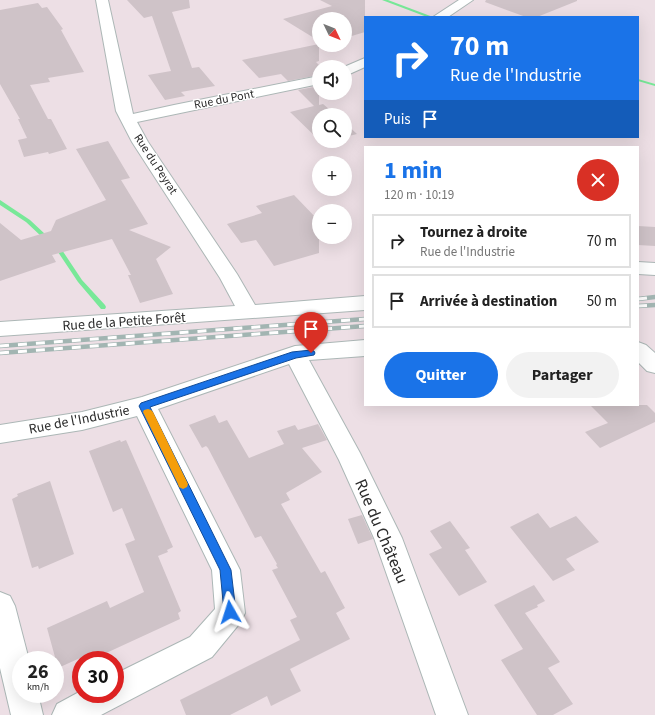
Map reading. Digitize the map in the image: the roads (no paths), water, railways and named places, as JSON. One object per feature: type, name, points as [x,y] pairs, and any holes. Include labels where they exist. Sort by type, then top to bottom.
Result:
[{"type":"street","name":"Rue du Peyrat","points":[[102,0],[117,83],[124,111],[128,120],[140,142],[230,278],[249,312]]},
{"type":"street","points":[[441,16],[467,0]]},
{"type":"street","points":[[352,68],[364,62]]},
{"type":"street","name":"Rue du Pont","points":[[128,120],[174,109],[312,81]]},
{"type":"street","points":[[639,268],[655,269]]},
{"type":"street","name":"Rue de la Petite Forêt","points":[[0,329],[364,303]]},
{"type":"street","name":"Rue de l'Industrie","points":[[0,434],[82,420],[144,406],[295,354],[364,348]]},
{"type":"street","points":[[639,351],[655,365]]},
{"type":"street","name":"Rue du Château","points":[[295,354],[351,460],[388,538],[452,715]]},
{"type":"street","points":[[124,686],[201,647],[230,612],[226,570],[144,406]]},
{"type":"street","points":[[0,606],[12,655]]},
{"type":"street","points":[[24,703],[27,715]]},
{"type":"street","points":[[68,715],[91,703]]},
{"type":"waterway","points":[[384,0],[428,16]]},
{"type":"waterway","points":[[639,80],[655,85]]},
{"type":"waterway","points":[[0,202],[28,221],[60,251],[80,281],[103,307]]},
{"type":"railway","points":[[639,299],[655,297]]},
{"type":"railway","points":[[639,306],[655,305]]},
{"type":"railway","points":[[0,346],[364,319]]},
{"type":"railway","points":[[0,353],[364,326]]}]
